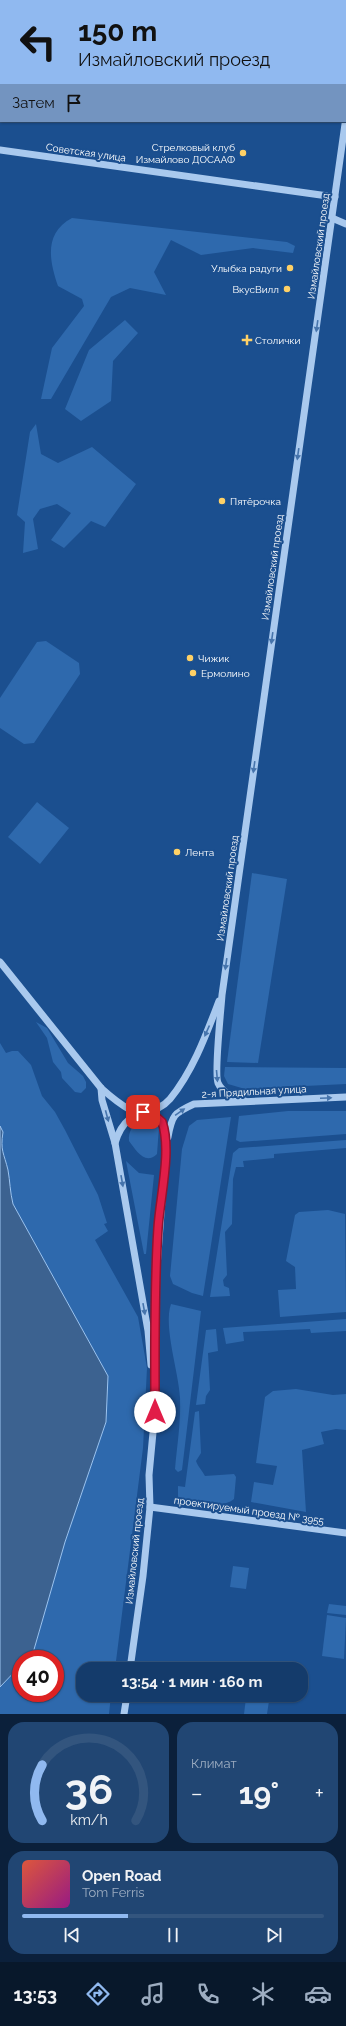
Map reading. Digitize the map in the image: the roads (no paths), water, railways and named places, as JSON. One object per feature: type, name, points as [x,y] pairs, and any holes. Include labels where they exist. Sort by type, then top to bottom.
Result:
[{"type":"street","name":"Измайловский проезд","points":[[245,1101],[228,1095],[217,1082],[216,1063],[222,995],[345,122]]},
{"type":"street","name":"Советская улица","points":[[0,150],[335,197]]},
{"type":"street","points":[[332,218],[346,224]]},
{"type":"street","points":[[0,962],[101,1088],[119,1103],[130,1109],[143,1112]]},
{"type":"street","name":"Измайловский проезд","points":[[115,1143],[119,1131],[126,1121],[168,1101],[182,1083],[203,1041],[222,995]]},
{"type":"street","name":"Измайловский проезд","points":[[101,1088],[102,1100],[115,1143],[148,1331],[155,1412]]},
{"type":"street","name":"2-я Прядильная улица","points":[[166,1146],[173,1118],[179,1110],[194,1104],[346,1097]]},
{"type":"street","name":"Измайловский проезд","points":[[131,1662],[143,1576],[150,1507],[149,1475],[155,1412],[155,1294],[158,1227],[166,1146],[162,1122],[154,1115],[143,1112]]},
{"type":"street","name":"проектируемый проезд № 3955","points":[[150,1507],[346,1533]]},
{"type":"street","points":[[124,1714],[126,1702]]},
{"type":"place","name":"Стрелковый клуб Измайлово ДОСААФ","points":[[243,153]]},
{"type":"place","name":"Улыбка радуги","points":[[290,268]]},
{"type":"place","name":"ВкусВилл","points":[[287,289]]},
{"type":"place","name":"Столички","points":[[247,340]]},
{"type":"place","name":"Пятёрочка","points":[[222,501]]},
{"type":"place","name":"Чижик","points":[[190,658]]},
{"type":"place","name":"Ермолино","points":[[193,673]]},
{"type":"place","name":"Лента","points":[[177,852]]}]
